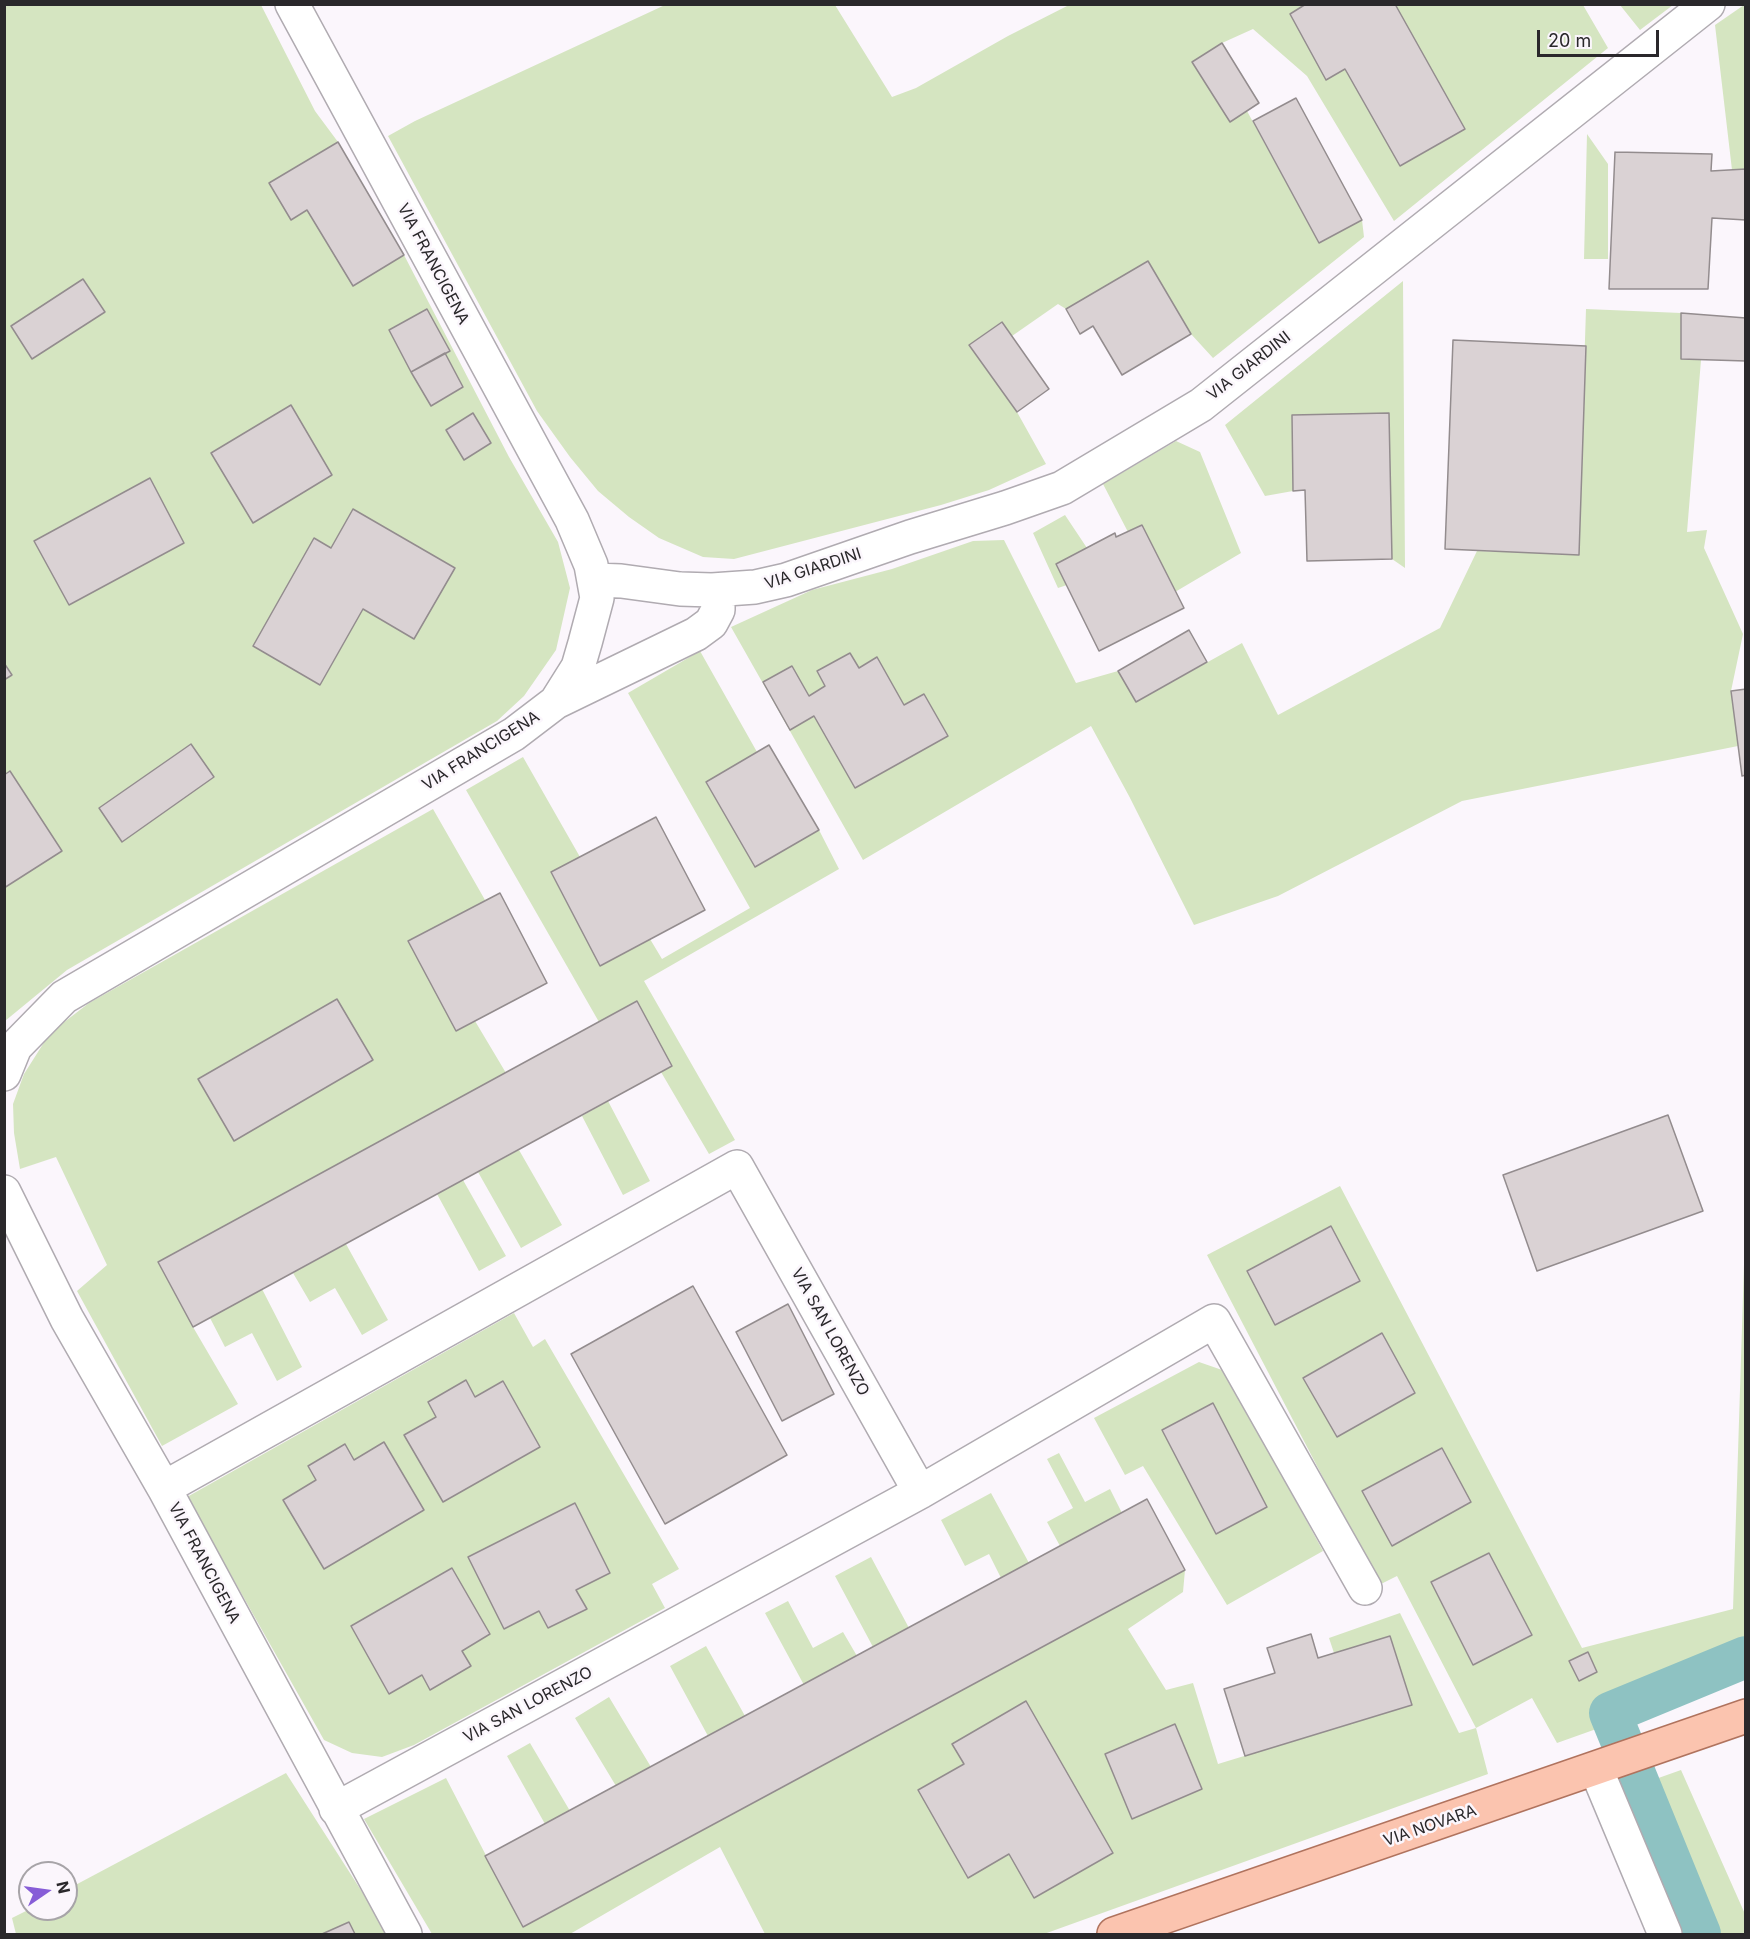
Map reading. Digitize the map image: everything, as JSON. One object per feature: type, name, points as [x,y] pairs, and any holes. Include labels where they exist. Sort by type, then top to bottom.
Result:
[{"type":"main road","name":"VIA NOVARA","points":[[1114,1935],[1746,1716]]},
{"type":"street","name":"VIA FRANCIGENA","points":[[4,1074],[15,1047],[64,997],[514,734],[556,702],[578,667],[597,598],[591,565],[572,520],[292,4]]},
{"type":"street","name":"VIA GIARDINI","points":[[594,580],[621,581],[680,589],[718,590],[755,587],[786,580],[1062,488],[1200,405],[1708,4]]},
{"type":"street","points":[[556,702],[696,634],[711,623],[718,610],[718,590]]},
{"type":"street","name":"VIA SAN LORENZO","points":[[164,1488],[737,1167],[920,1492],[336,1809]]},
{"type":"street","name":"VIA FRANCIGENA","points":[[4,1192],[67,1319],[164,1488],[405,1935]]},
{"type":"street","points":[[920,1492],[1214,1321],[1365,1588]]},
{"type":"street","points":[[1604,1765],[1665,1935]]},
{"type":"green space","points":[[4,5],[261,5],[315,111],[338,142],[404,255],[509,457],[558,542],[570,588],[556,650],[524,696],[497,721],[67,970],[5,1021]]},
{"type":"green space","points":[[665,5],[835,5],[892,97],[916,88],[1008,36],[1069,5],[1583,5],[1608,48],[1394,221],[1307,76],[1253,29],[1222,43],[1192,62],[1231,121],[1247,111],[1319,243],[1362,220],[1364,237],[1213,358],[1191,334],[1148,261],[1066,309],[1058,304],[1012,336],[1002,322],[969,345],[1017,412],[1046,464],[989,490],[941,505],[734,559],[703,557],[659,538],[598,491],[570,457],[537,411],[388,136],[415,121]]},
{"type":"green space","points":[[1620,5],[1673,5],[1640,30]]},
{"type":"green space","points":[[1744,5],[1745,169],[1732,170],[1715,25]]},
{"type":"green space","points":[[1587,134],[1608,164],[1608,259],[1584,259]]},
{"type":"green space","points":[[1403,281],[1405,568],[1392,559],[1389,413],[1292,415],[1293,491],[1265,496],[1225,425]]},
{"type":"green space","points":[[1586,309],[1681,313],[1681,358],[1701,360],[1687,532],[1707,530],[1704,548],[1743,634],[1731,691],[1738,746],[1462,801],[1278,896],[1194,925],[1091,726],[863,860],[731,627],[812,590],[892,569],[973,541],[1004,540],[1076,683],[1118,671],[1136,702],[1242,643],[1278,715],[1440,628],[1477,551],[1578,554]]},
{"type":"green space","points":[[1176,441],[1200,452],[1241,553],[1175,592],[1142,525],[1128,532],[1103,484]]},
{"type":"green space","points":[[1065,515],[1087,548],[1056,564],[1067,585],[1058,588],[1033,533]]},
{"type":"green space","points":[[700,651],[757,752],[706,782],[755,867],[819,830],[839,869],[644,981],[735,1140],[709,1154],[661,1072],[671,1066],[599,1022],[466,790],[523,757],[580,857],[551,873],[600,965],[650,939],[662,959],[750,908],[628,693]]},
{"type":"green space","points":[[433,809],[485,900],[500,893],[547,983],[475,1021],[506,1073],[158,1262],[238,1404],[162,1446],[77,1291],[107,1265],[56,1157],[20,1169],[14,1133],[13,1104],[24,1074],[50,1033],[89,1003]]},
{"type":"green space","points":[[608,1101],[650,1181],[623,1195],[582,1116]]},
{"type":"green space","points":[[519,1150],[562,1225],[521,1248],[478,1172]]},
{"type":"green space","points":[[463,1180],[506,1256],[479,1271],[437,1194]]},
{"type":"green space","points":[[1340,1186],[1582,1648],[1733,1609],[1745,1233],[1745,1676],[1557,1743],[1532,1698],[1476,1728],[1397,1576],[1379,1585],[1207,1255]]},
{"type":"green space","points":[[346,1244],[388,1320],[362,1335],[335,1288],[310,1302],[293,1273]]},
{"type":"green space","points":[[262,1289],[302,1367],[277,1381],[252,1333],[225,1347],[210,1318]]},
{"type":"green space","points":[[514,1313],[533,1347],[545,1339],[679,1569],[652,1584],[665,1608],[414,1745],[382,1757],[352,1753],[324,1740],[187,1497]]},
{"type":"green space","points":[[1199,1362],[1225,1371],[1323,1551],[1227,1605],[1143,1466],[1125,1475],[1094,1418]]},
{"type":"green space","points":[[1059,1453],[1085,1502],[1110,1489],[1122,1513],[1060,1546],[1047,1522],[1073,1508],[1047,1459]]},
{"type":"green space","points":[[991,1493],[1029,1563],[1001,1578],[989,1554],[965,1566],[941,1520]]},
{"type":"green space","points":[[871,1557],[909,1628],[873,1647],[835,1576]]},
{"type":"green space","points":[[1185,1570],[1183,1592],[1128,1629],[1166,1690],[1193,1683],[1218,1764],[1411,1705],[1390,1636],[1334,1653],[1329,1638],[1400,1613],[1459,1733],[1476,1728],[1488,1774],[1044,1934],[765,1934],[720,1847],[570,1934],[432,1934],[364,1819],[446,1778],[523,1927]]},
{"type":"green space","points":[[788,1601],[813,1648],[843,1632],[857,1656],[804,1685],[765,1613]]},
{"type":"green space","points":[[706,1646],[745,1716],[708,1736],[670,1666]]},
{"type":"green space","points":[[609,1697],[651,1767],[616,1786],[575,1718]]},
{"type":"green space","points":[[530,1743],[570,1811],[545,1824],[507,1756]]},
{"type":"green space","points":[[1681,1770],[1745,1914],[1745,1934],[1680,1934],[1619,1792]]},
{"type":"green space","points":[[286,1773],[373,1909],[385,1934],[16,1934],[12,1918],[18,1915],[18,1921],[78,1921],[78,1884]]},
{"type":"building","points":[[1306,4],[1395,4],[1465,129],[1400,166],[1345,69],[1326,80],[1290,14]]},
{"type":"building","points":[[1222,43],[1259,103],[1230,122],[1192,62]]},
{"type":"building","points":[[1296,98],[1362,220],[1319,243],[1253,121]]},
{"type":"building","points":[[338,142],[404,255],[353,286],[307,210],[291,220],[269,183]]},
{"type":"building","points":[[1615,152],[1712,154],[1711,171],[1746,169],[1746,220],[1712,218],[1708,289],[1609,289]]},
{"type":"building","points":[[1148,261],[1191,334],[1122,375],[1093,326],[1080,334],[1066,309]]},
{"type":"building","points":[[83,279],[105,312],[32,359],[11,326]]},
{"type":"building","points":[[427,309],[450,351],[411,372],[389,330]]},
{"type":"building","points":[[1681,313],[1746,318],[1746,361],[1681,359]]},
{"type":"building","points":[[1002,322],[1049,389],[1017,412],[969,345]]},
{"type":"building","points":[[1453,340],[1586,346],[1579,555],[1445,549]]},
{"type":"building","points":[[445,353],[463,387],[431,406],[411,372]]},
{"type":"building","points":[[291,405],[332,475],[253,523],[211,453]]},
{"type":"building","points":[[473,413],[491,443],[464,460],[446,430]]},
{"type":"building","points":[[1389,413],[1392,559],[1307,561],[1305,490],[1293,491],[1292,415]]},
{"type":"building","points":[[150,478],[184,543],[69,605],[34,541]]},
{"type":"building","points":[[353,509],[455,568],[414,639],[363,609],[320,685],[253,646],[314,538],[331,548]]},
{"type":"building","points":[[1142,525],[1184,608],[1099,651],[1056,564],[1115,533],[1116,537]]},
{"type":"building","points":[[1189,630],[1207,662],[1136,702],[1118,671]]},
{"type":"building","points":[[850,653],[859,668],[877,657],[904,705],[924,694],[948,736],[855,788],[814,716],[790,730],[763,682],[792,666],[809,696],[825,686],[817,671]]},
{"type":"building","points":[[4,663],[12,675],[4,680]]},
{"type":"building","points":[[1746,689],[1746,775],[1742,776],[1731,691]]},
{"type":"building","points":[[191,744],[214,777],[122,842],[99,808]]},
{"type":"building","points":[[769,745],[819,830],[755,867],[706,782]]},
{"type":"building","points":[[10,771],[62,851],[4,888],[4,775]]},
{"type":"building","points":[[656,817],[705,910],[600,966],[551,872]]},
{"type":"building","points":[[500,893],[547,983],[456,1031],[408,941]]},
{"type":"building","points":[[337,999],[373,1060],[234,1141],[198,1079]]},
{"type":"building","points":[[637,1001],[672,1066],[193,1327],[158,1262]]},
{"type":"building","points":[[1668,1115],[1703,1211],[1537,1271],[1503,1175]]},
{"type":"building","points":[[1331,1226],[1360,1281],[1275,1325],[1247,1271]]},
{"type":"building","points":[[693,1286],[787,1455],[665,1524],[571,1354]]},
{"type":"building","points":[[788,1304],[834,1394],[782,1421],[736,1332]]},
{"type":"building","points":[[1382,1333],[1415,1393],[1337,1437],[1303,1378]]},
{"type":"building","points":[[466,1380],[475,1397],[503,1381],[540,1447],[443,1502],[404,1435],[436,1417],[428,1402]]},
{"type":"building","points":[[1213,1403],[1267,1507],[1216,1534],[1162,1430]]},
{"type":"building","points":[[384,1442],[424,1510],[324,1569],[283,1500],[316,1480],[308,1466],[345,1444],[354,1460]]},
{"type":"building","points":[[1442,1448],[1471,1502],[1392,1546],[1362,1491]]},
{"type":"building","points":[[1147,1499],[1185,1570],[523,1927],[485,1856]]},
{"type":"building","points":[[575,1503],[610,1573],[576,1590],[587,1609],[548,1628],[539,1611],[504,1629],[468,1557]]},
{"type":"building","points":[[1489,1553],[1532,1635],[1473,1665],[1431,1582]]},
{"type":"building","points":[[452,1568],[490,1634],[462,1651],[471,1666],[430,1690],[422,1675],[389,1694],[351,1626]]},
{"type":"building","points":[[1311,1634],[1318,1658],[1390,1636],[1412,1705],[1245,1756],[1224,1689],[1275,1673],[1267,1648]]},
{"type":"building","points":[[1588,1652],[1597,1672],[1579,1681],[1569,1661]]},
{"type":"building","points":[[1026,1701],[1113,1853],[1034,1898],[1009,1854],[968,1878],[918,1790],[964,1764],[952,1744]]},
{"type":"building","points":[[1175,1724],[1202,1789],[1132,1819],[1105,1754]]},
{"type":"building","points":[[349,1922],[355,1934],[322,1934]]},
{"type":"waterway","points":[[1700,1934],[1610,1713],[1746,1657]]}]
